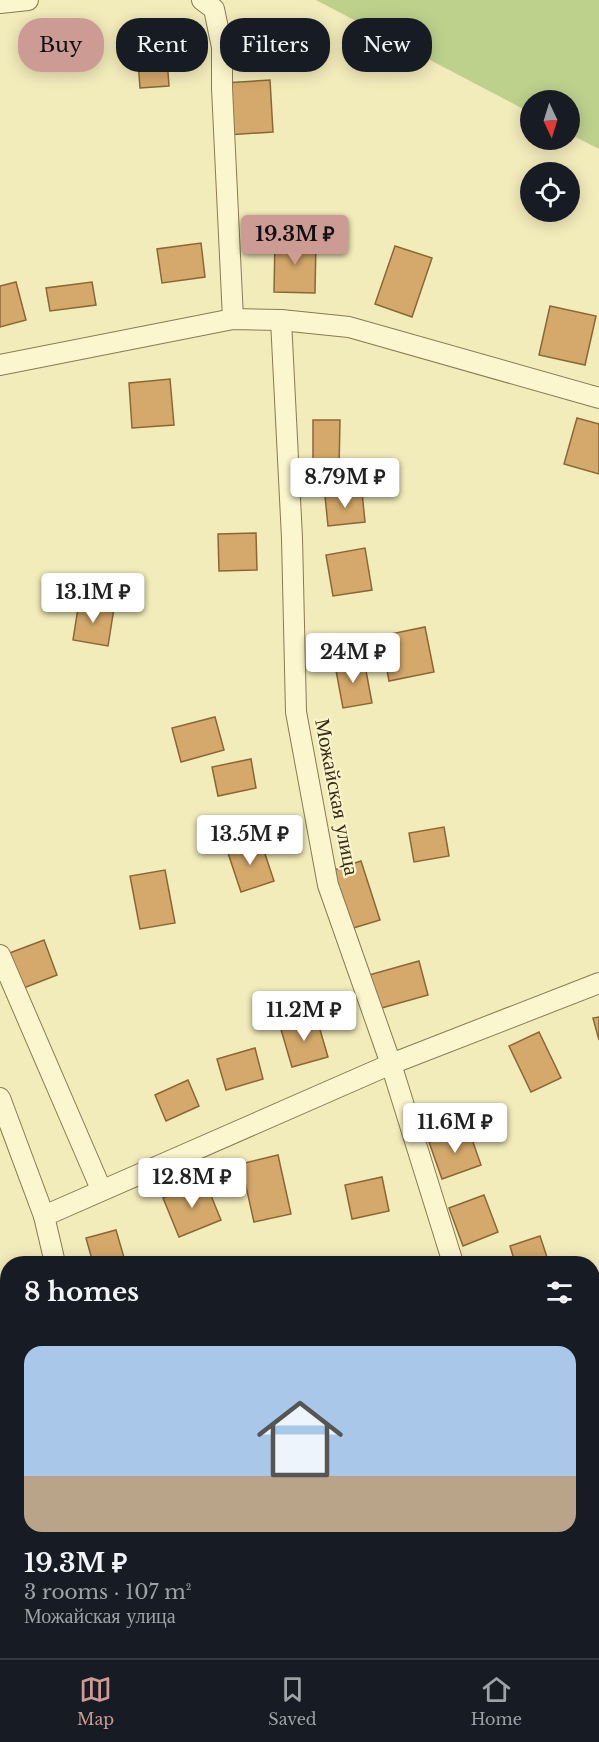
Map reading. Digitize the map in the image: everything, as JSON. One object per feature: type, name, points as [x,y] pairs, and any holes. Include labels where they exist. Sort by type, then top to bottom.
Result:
[{"type":"street","points":[[0,3],[28,0]]},
{"type":"street","points":[[201,0],[214,9],[222,47],[233,319]]},
{"type":"street","points":[[0,365],[233,319],[281,320],[350,327],[599,398]]},
{"type":"street","name":"Можайская улица","points":[[281,320],[292,538],[296,712],[328,885],[391,1064],[451,1256]]},
{"type":"street","points":[[0,954],[101,1189]]},
{"type":"street","points":[[44,1215],[391,1064],[599,983]]},
{"type":"street","points":[[0,1098],[44,1215],[53,1256]]},
{"type":"green space","points":[[316,0],[599,0],[599,149],[580,139],[580,90],[520,90],[520,107],[432,61],[432,18],[350,18]]},
{"type":"building","points":[[139,72],[168,72],[169,86],[140,88]]},
{"type":"building","points":[[270,80],[273,132],[227,135],[224,83]]},
{"type":"building","points":[[275,240],[316,240],[315,293],[274,292]]},
{"type":"building","points":[[201,243],[205,277],[162,283],[157,249]]},
{"type":"building","points":[[395,246],[432,258],[412,317],[375,304]]},
{"type":"building","points":[[16,282],[26,320],[0,327],[0,286]]},
{"type":"building","points":[[92,282],[96,305],[50,311],[46,288]]},
{"type":"building","points":[[550,306],[596,316],[585,365],[539,355]]},
{"type":"building","points":[[170,379],[174,425],[132,428],[129,383]]},
{"type":"building","points":[[577,418],[599,424],[599,474],[564,464]]},
{"type":"building","points":[[313,420],[340,420],[339,469],[313,468]]},
{"type":"building","points":[[362,492],[365,522],[328,526],[325,496]]},
{"type":"building","points":[[256,533],[257,570],[219,571],[218,534]]},
{"type":"building","points":[[365,548],[372,590],[333,596],[326,555]]},
{"type":"building","points":[[79,602],[114,608],[108,646],[73,640]]},
{"type":"building","points":[[425,627],[434,672],[389,681],[381,636]]},
{"type":"building","points":[[364,660],[372,703],[343,708],[335,665]]},
{"type":"building","points":[[215,717],[224,750],[181,762],[172,728]]},
{"type":"building","points":[[251,759],[256,788],[218,796],[212,767]]},
{"type":"building","points":[[444,827],[449,856],[414,862],[409,833]]},
{"type":"building","points":[[260,839],[274,881],[241,892],[227,850]]},
{"type":"building","points":[[361,861],[380,920],[350,929],[331,871]]},
{"type":"building","points":[[165,870],[175,923],[140,929],[130,876]]},
{"type":"building","points":[[44,940],[57,975],[21,989],[7,954]]},
{"type":"building","points":[[419,961],[428,995],[378,1009],[369,975]]},
{"type":"building","points":[[316,1016],[328,1057],[292,1067],[280,1026]]},
{"type":"building","points":[[599,1017],[599,1040],[593,1018]]},
{"type":"building","points":[[539,1032],[561,1078],[531,1092],[509,1046]]},
{"type":"building","points":[[255,1048],[263,1079],[226,1090],[217,1059]]},
{"type":"building","points":[[188,1080],[199,1106],[166,1121],[155,1095]]},
{"type":"building","points":[[468,1128],[481,1165],[442,1179],[429,1142]]},
{"type":"building","points":[[278,1155],[291,1214],[254,1222],[241,1164]]},
{"type":"building","points":[[382,1177],[389,1211],[352,1219],[345,1185]]},
{"type":"building","points":[[205,1181],[221,1220],[179,1237],[163,1198]]},
{"type":"building","points":[[484,1195],[498,1232],[463,1246],[449,1208]]},
{"type":"building","points":[[116,1230],[124,1256],[91,1256],[86,1238]]},
{"type":"building","points":[[540,1236],[547,1256],[513,1256],[510,1246]]}]
